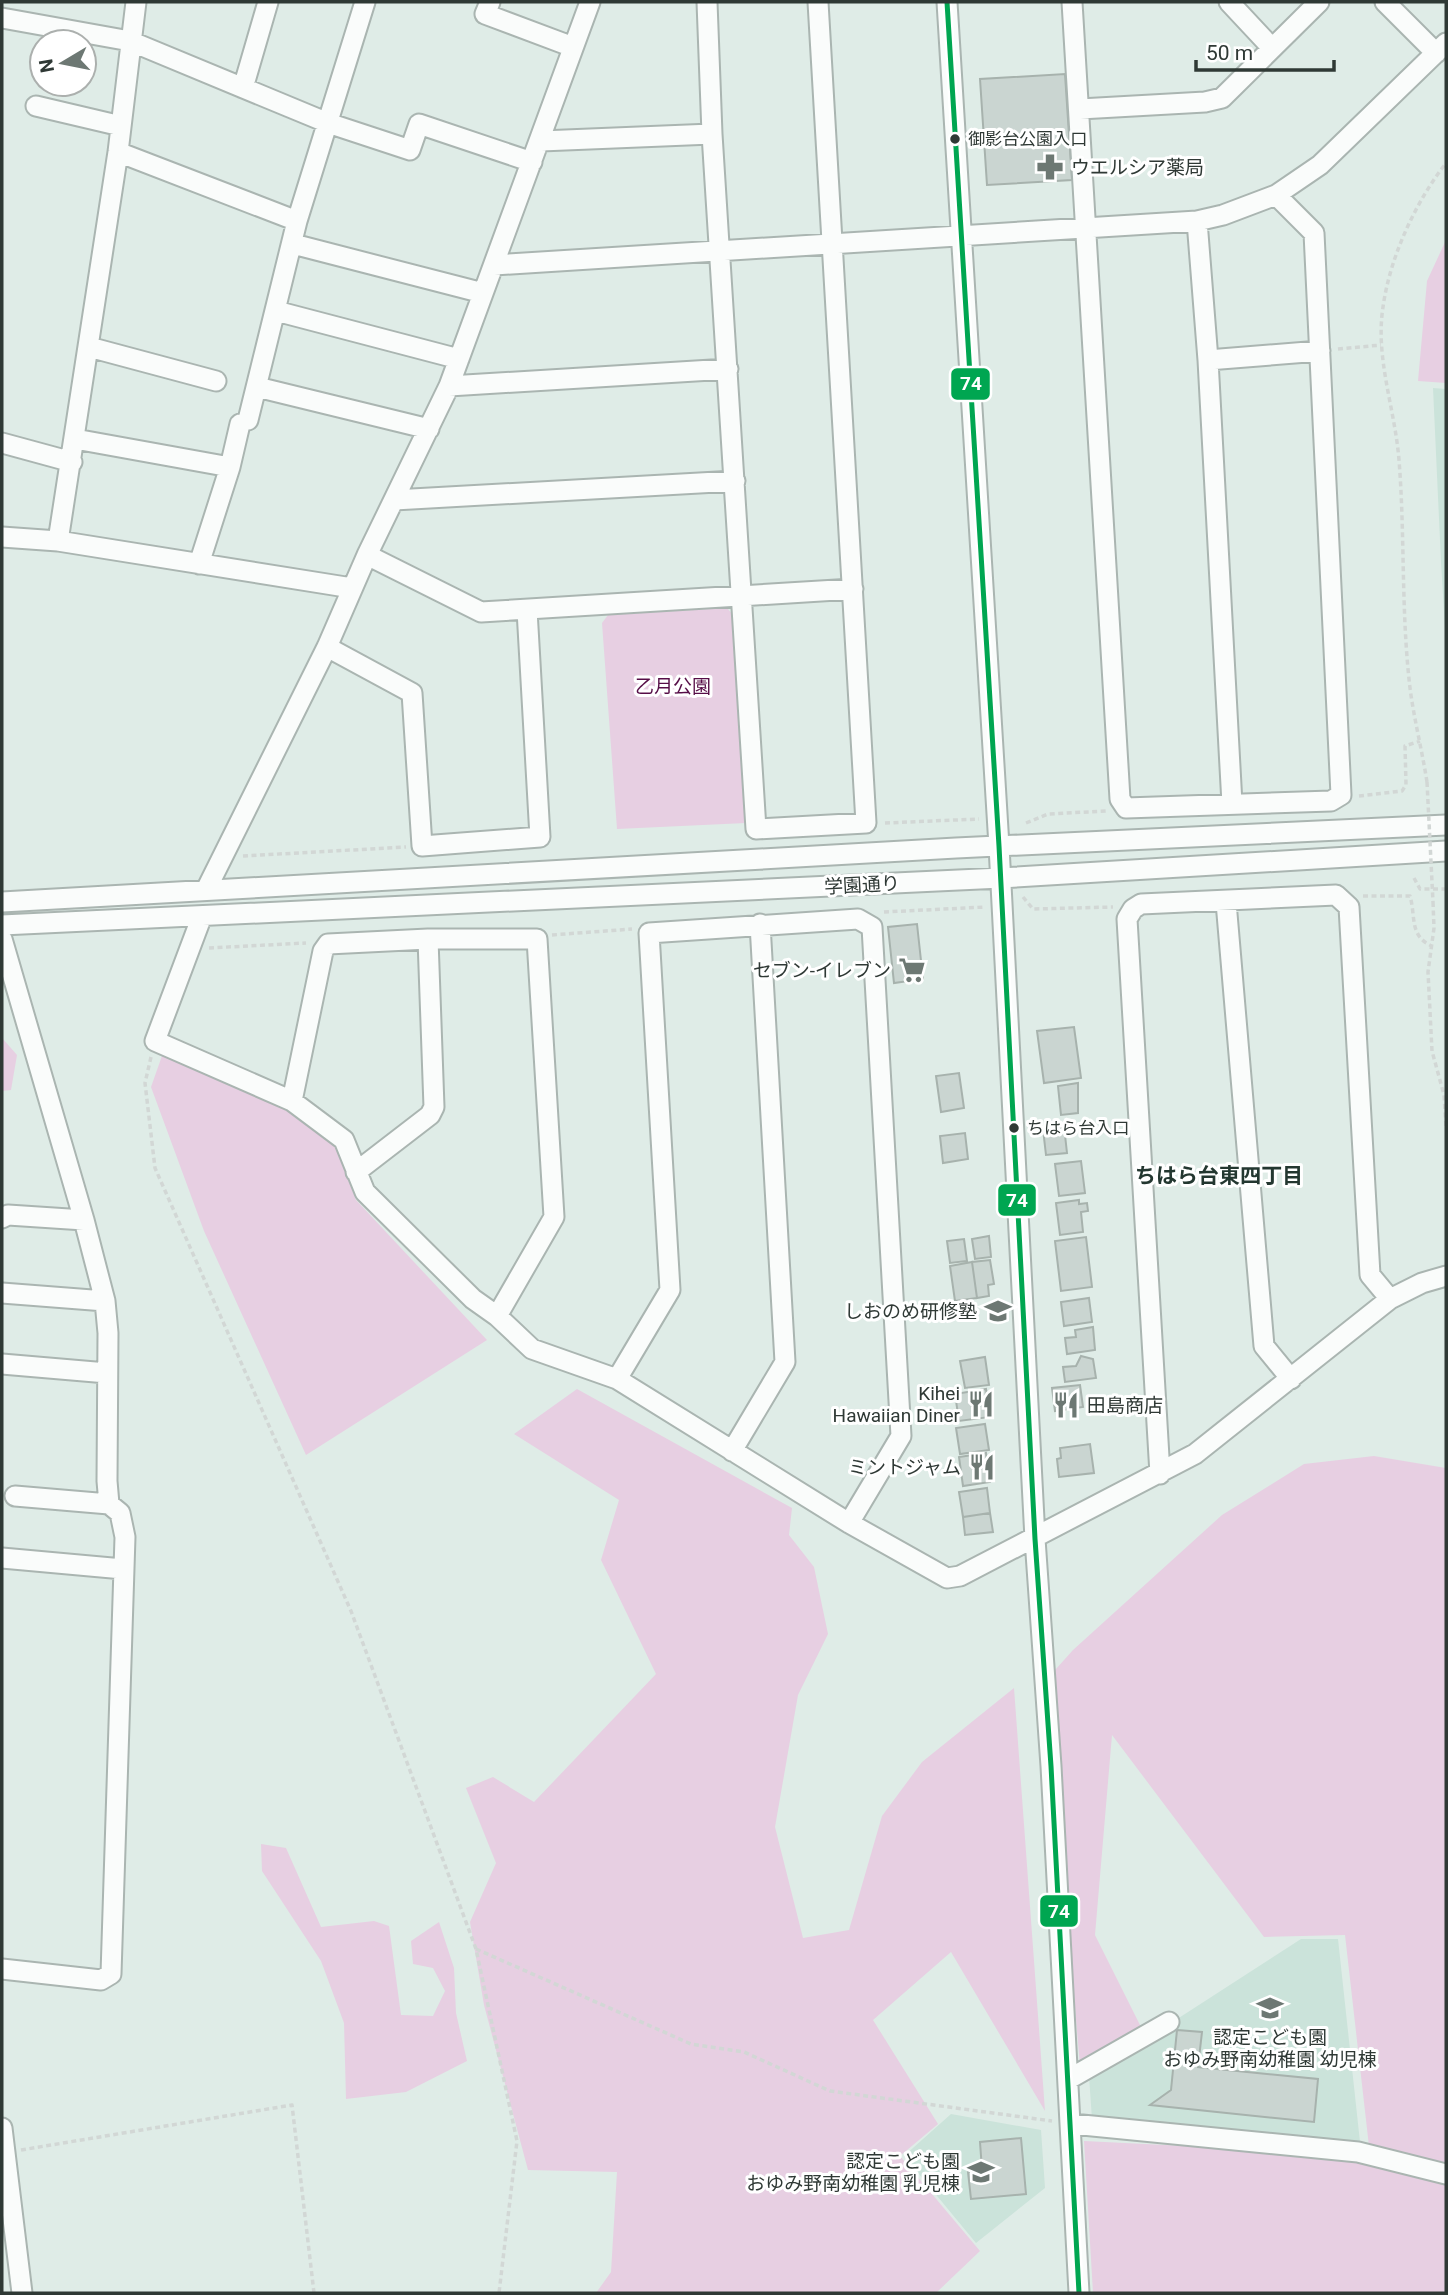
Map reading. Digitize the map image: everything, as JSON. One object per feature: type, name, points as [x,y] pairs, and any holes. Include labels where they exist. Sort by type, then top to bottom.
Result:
[{"type":"street","points":[[58,541],[118,152],[136,2]]},
{"type":"street","points":[[243,88],[268,2]]},
{"type":"street","points":[[199,564],[257,387],[297,221],[365,2]]},
{"type":"street","points":[[490,2],[485,14],[573,47]]},
{"type":"street","points":[[207,888],[327,647],[367,555],[449,386],[590,2]]},
{"type":"street","points":[[707,2],[712,134],[756,829],[866,823],[818,2]]},
{"type":"street","points":[[947,2],[1001,878],[1035,1539],[1072,2124],[1079,2293]]},
{"type":"street","points":[[1072,2],[1108,630],[1122,803],[1126,808],[1331,801],[1341,795],[1314,233],[1276,195]]},
{"type":"street","points":[[1229,2],[1272,48]]},
{"type":"street","points":[[1080,109],[1205,102],[1222,98],[1319,2]]},
{"type":"street","points":[[494,265],[1197,221],[1244,208],[1276,195],[1320,165],[1441,48],[1385,2]]},
{"type":"street","points":[[2,18],[130,41],[328,123],[410,150],[419,124],[532,162]]},
{"type":"street","points":[[36,106],[121,126]]},
{"type":"street","points":[[541,141],[712,134]]},
{"type":"street","points":[[118,152],[297,221]]},
{"type":"street","points":[[1197,221],[1208,360],[1232,804]]},
{"type":"street","points":[[293,244],[483,293]]},
{"type":"street","points":[[276,311],[459,359]]},
{"type":"street","points":[[89,346],[216,381]]},
{"type":"street","points":[[1208,360],[1320,351]]},
{"type":"street","points":[[449,386],[728,369]]},
{"type":"street","points":[[257,387],[429,429]]},
{"type":"street","points":[[75,439],[230,467]]},
{"type":"street","points":[[2,443],[72,462]]},
{"type":"street","points":[[394,500],[735,481]]},
{"type":"street","points":[[2,537],[58,541],[352,588]]},
{"type":"street","points":[[367,555],[481,612],[853,589]]},
{"type":"street","points":[[327,647],[412,694],[422,846],[540,837],[527,610]]},
{"type":"street","name":"学園通り","points":[[2,902],[207,888],[1446,825]]},
{"type":"street","name":"学園通り","points":[[2,925],[1001,878],[1446,851]]},
{"type":"street","points":[[1160,1474],[1128,919],[1133,909],[1141,904],[1336,895],[1349,907],[1370,1275],[1390,1299]]},
{"type":"street","points":[[1226,902],[1264,1346],[1291,1379]]},
{"type":"street","points":[[202,916],[155,1041],[292,1101],[344,1140],[365,1192],[472,1299],[497,1316],[532,1349],[617,1379],[849,1523],[947,1578],[960,1576],[1035,1539],[1195,1454],[1390,1299],[1422,1283],[1446,1276]]},
{"type":"street","points":[[617,1379],[670,1290],[649,933],[760,924],[858,919],[864,922],[872,928],[901,1436],[849,1523]]},
{"type":"street","points":[[732,1451],[785,1362],[760,924]]},
{"type":"street","points":[[2,939],[105,1301],[109,1504]]},
{"type":"street","points":[[356,1172],[430,1115],[434,1107],[428,939]]},
{"type":"street","points":[[292,1101],[323,951],[328,944],[428,939],[537,939],[554,1217],[497,1316]]},
{"type":"street","points":[[2,1218],[8,1215],[84,1220]]},
{"type":"street","points":[[2,1293],[105,1301]]},
{"type":"street","points":[[2,1364],[107,1373]]},
{"type":"street","points":[[2,1969],[101,1980],[111,1974],[125,1537],[120,1513],[109,1504],[15,1496]]},
{"type":"street","points":[[2,1558],[123,1569]]},
{"type":"street","points":[[1069,2079],[1169,2022]]},
{"type":"street","points":[[1072,2124],[1358,2152],[1446,2174]]},
{"type":"street","points":[[2,2128],[22,2293]]},
{"type":"path","points":[[1446,163],[1431,183],[1389,274],[1382,310],[1381,345],[1399,458],[1410,688],[1427,782],[1433,902],[1432,946],[1428,972],[1432,1051],[1444,1095],[1446,1126]]},
{"type":"path","points":[[1320,351],[1381,345]]},
{"type":"path","points":[[1341,795],[1402,791],[1406,785],[1405,746],[1420,741]]},
{"type":"path","points":[[1026,823],[1048,814],[1111,811],[1122,803]]},
{"type":"path","points":[[866,823],[997,818]]},
{"type":"path","points":[[222,858],[422,846]]},
{"type":"path","points":[[1414,878],[1420,890],[1446,889]]},
{"type":"path","points":[[1342,901],[1358,896],[1410,897],[1416,935],[1420,941],[1432,946]]},
{"type":"path","points":[[1023,897],[1033,909],[1124,906],[1133,909]]},
{"type":"path","points":[[864,922],[884,912],[1002,906]]},
{"type":"path","points":[[537,939],[548,935],[640,929],[649,933]]},
{"type":"path","points":[[190,949],[328,944]]},
{"type":"path","points":[[155,1041],[145,1083],[155,1168],[351,1611],[476,1949],[517,2141],[499,2293]]},
{"type":"path","points":[[476,1949],[691,2044],[744,2052],[830,2091],[1072,2124]]},
{"type":"path","points":[[5,2153],[292,2105],[314,2293]]},
{"type":"shaded area","points":[[1433,388],[1446,389],[1446,644],[1441,562]]},
{"type":"shaded area","name":"認定こども園 おゆみ野南幼稚園 幼児棟","points":[[1301,1939],[1338,1939],[1360,2142],[1092,2119],[1089,2076]]},
{"type":"shaded area","name":"認定こども園 おゆみ野南幼稚園 乳児棟","points":[[951,2114],[1041,2130],[1045,2188],[976,2243],[904,2156]]},
{"type":"green space","points":[[1446,240],[1446,383],[1418,381],[1427,281]]},
{"type":"green space","name":"乙月公園","points":[[727,608],[734,616],[746,823],[617,829],[602,623],[608,615]]},
{"type":"green space","points":[[3,1039],[17,1055],[11,1090],[2,1091]]},
{"type":"green space","points":[[163,1053],[283,1105],[335,1146],[356,1200],[487,1340],[306,1455],[204,1231],[151,1087]]},
{"type":"green space","points":[[577,1389],[792,1508],[789,1535],[814,1567],[828,1634],[798,1695],[775,1827],[803,1938],[849,1930],[882,1816],[922,1762],[1014,1688],[1045,2111],[951,1952],[873,2020],[938,2124],[900,2156],[980,2251],[936,2293],[596,2293],[611,2272],[617,2172],[528,2170],[484,2005],[470,1922],[496,1863],[466,1788],[493,1777],[534,1802],[656,1674],[601,1560],[619,1500],[514,1434]]},
{"type":"green space","points":[[1374,1456],[1446,1468],[1446,2293],[1093,2293],[1084,2141],[1370,2155],[1345,1935],[1264,1937],[1112,1735],[1095,1935],[1142,2029],[1080,2066],[1047,1679],[1073,1650],[1222,1515],[1304,1464]]},
{"type":"green space","points":[[261,1844],[286,1848],[321,1927],[374,1921],[389,1926],[401,2015],[433,2016],[445,1991],[433,1968],[413,1964],[411,1941],[439,1922],[454,1968],[456,2013],[467,2061],[406,2092],[346,2099],[344,2023],[321,1961],[262,1871]]},
{"type":"building","points":[[1065,74],[1072,180],[987,185],[980,79]]},
{"type":"building","points":[[917,924],[923,979],[894,983],[888,927]]},
{"type":"building","points":[[1074,1027],[1081,1078],[1044,1083],[1037,1031]]},
{"type":"building","points":[[959,1073],[964,1108],[941,1112],[936,1076]]},
{"type":"building","points":[[1078,1083],[1078,1113],[1061,1115],[1058,1086]]},
{"type":"building","points":[[1064,1126],[1067,1153],[1046,1155],[1043,1129]]},
{"type":"building","points":[[965,1133],[968,1159],[943,1163],[940,1136]]},
{"type":"building","points":[[1081,1161],[1085,1193],[1059,1196],[1055,1164]]},
{"type":"building","points":[[1079,1200],[1079,1204],[1087,1203],[1088,1211],[1081,1212],[1083,1232],[1060,1235],[1056,1203]]},
{"type":"building","points":[[989,1236],[991,1257],[975,1259],[972,1239]]},
{"type":"building","points":[[1086,1237],[1092,1287],[1061,1291],[1055,1241]]},
{"type":"building","points":[[964,1239],[967,1261],[950,1263],[947,1241]]},
{"type":"building","points":[[990,1260],[994,1284],[988,1285],[989,1296],[977,1298],[972,1262]]},
{"type":"building","points":[[972,1262],[977,1298],[955,1301],[950,1266]]},
{"type":"building","points":[[1089,1298],[1092,1322],[1064,1326],[1061,1302]]},
{"type":"building","points":[[1093,1327],[1095,1350],[1067,1354],[1065,1338],[1076,1337],[1075,1330]]},
{"type":"building","points":[[1081,1356],[1093,1359],[1096,1378],[1065,1382],[1063,1367],[1076,1366]]},
{"type":"building","points":[[985,1357],[989,1385],[965,1388],[960,1361]]},
{"type":"building","points":[[1080,1385],[1083,1407],[1055,1411],[1052,1388]]},
{"type":"building","points":[[986,1389],[990,1417],[959,1421],[955,1394]]},
{"type":"building","points":[[985,1424],[989,1450],[960,1454],[956,1428]]},
{"type":"building","points":[[1090,1444],[1094,1473],[1059,1477],[1057,1459],[1061,1458],[1060,1448]]},
{"type":"building","points":[[986,1453],[990,1482],[963,1486],[959,1457]]},
{"type":"building","points":[[987,1488],[990,1513],[963,1517],[959,1492]]},
{"type":"building","points":[[990,1513],[993,1532],[965,1535],[963,1517]]},
{"type":"building","points":[[1177,2030],[1202,2032],[1198,2067],[1318,2079],[1314,2122],[1150,2105],[1171,2090]]},
{"type":"building","points":[[1021,2138],[1026,2194],[971,2199],[968,2172],[982,2170],[980,2142]]},
{"type":"transit line","name":"74","points":[[947,2],[999,846],[1035,1539],[1051,1766],[1079,2293]]},
{"type":"place","name":"御影台公園入口","points":[[955,139]]},
{"type":"place","name":"ウエルシア薬局","points":[[1050,167]]},
{"type":"place","name":"セブン-イレブン","points":[[912,970]]},
{"type":"place","name":"ちはら台入口","points":[[1014,1128]]},
{"type":"place","name":"しおのめ研修塾","points":[[998,1311]]},
{"type":"place","name":"Kihei Hawaiian Diner","points":[[981,1404]]},
{"type":"place","name":"田島商店","points":[[1066,1405]]},
{"type":"place","name":"ミントジャム","points":[[982,1467]]},
{"type":"place","name":"認定こども園 おゆみ野南幼稚園 幼児棟","points":[[1270,2008]]},
{"type":"place","name":"認定こども園 おゆみ野南幼稚園 乳児棟","points":[[981,2172]]},
{"type":"district","name":"ちはら台東四丁目","points":[[1219,1176]]}]
